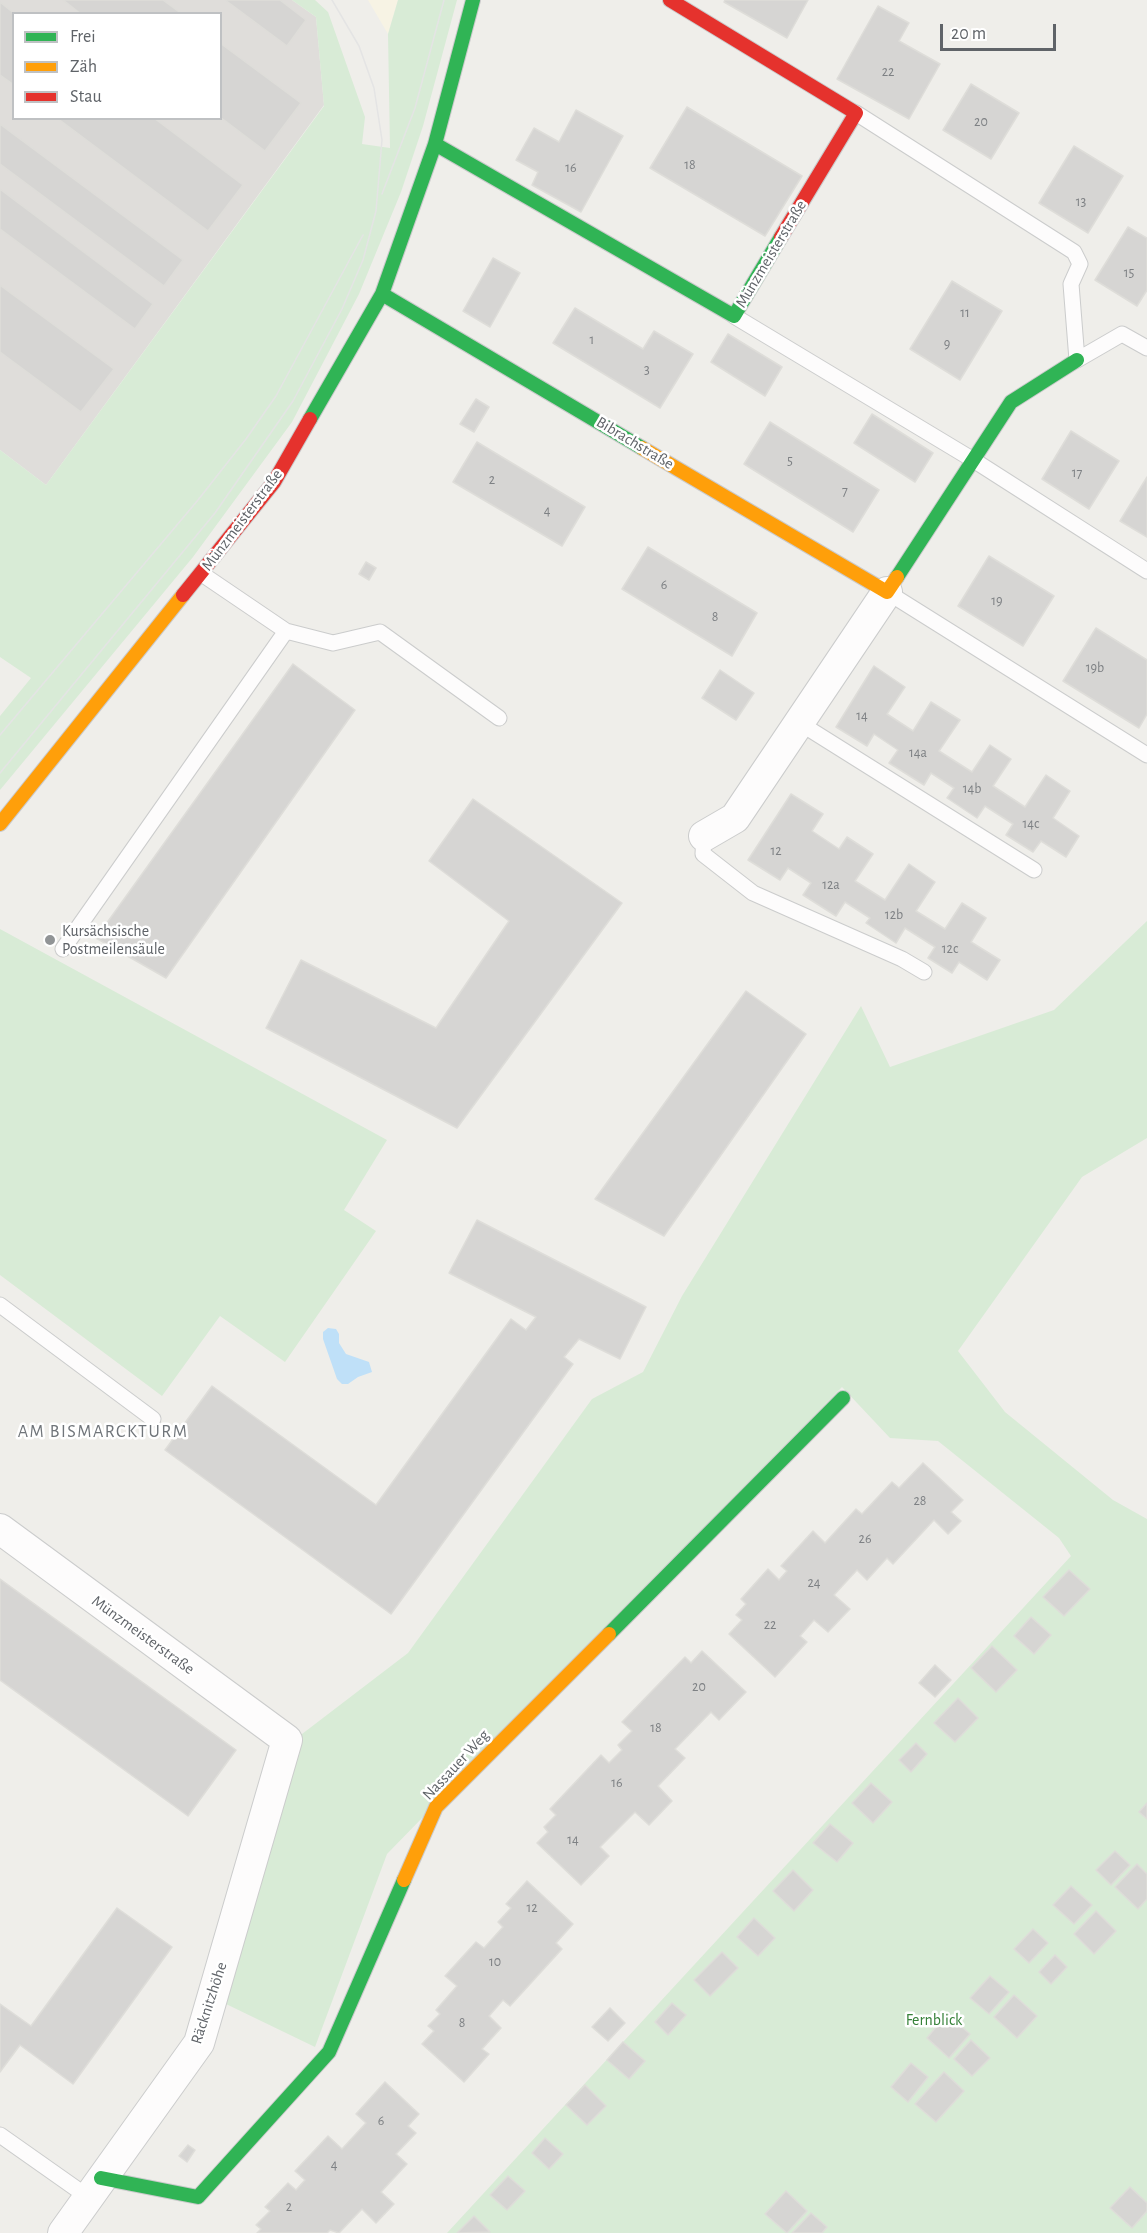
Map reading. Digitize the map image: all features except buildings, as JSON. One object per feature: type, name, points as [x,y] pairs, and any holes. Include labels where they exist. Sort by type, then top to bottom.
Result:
[{"type":"street","name":"Münzmeisterstraße","points":[[0,824],[274,482],[382,294],[435,144],[473,0]]},
{"type":"street","points":[[670,0],[856,113]]},
{"type":"street","name":"Münzmeisterstraße","points":[[435,144],[734,316],[856,113]]},
{"type":"street","name":"Bibrachstraße","points":[[382,294],[887,592]]},
{"type":"street","points":[[704,836],[735,818],[975,461],[1011,402],[1077,360]]},
{"type":"street","name":"Nassauer Weg","points":[[95,2187],[198,2197],[329,2052],[436,1807],[843,1398]]},
{"type":"street","name":"Münzmeisterstraße","points":[[0,1529],[287,1740]]},
{"type":"street","name":"Räcknitzhöhe","points":[[63,2233],[199,2043],[287,1740]]},
{"type":"lane","points":[[856,113],[1074,252],[1080,264],[1071,284],[1077,360],[1122,334],[1147,348]]},
{"type":"lane","points":[[734,316],[975,461],[1147,571]]},
{"type":"lane","points":[[202,574],[286,632],[333,643],[380,632],[499,718]]},
{"type":"lane","points":[[887,592],[1147,755]]},
{"type":"lane","points":[[63,949],[286,632]]},
{"type":"lane","points":[[798,722],[1034,870]]},
{"type":"lane","points":[[704,836],[703,854],[753,893],[902,959],[924,972]]},
{"type":"lane","points":[[0,1305],[153,1419]]},
{"type":"lane","points":[[0,2135],[95,2187]]},
{"type":"shaded area","points":[[0,0],[292,0],[316,17],[324,105],[46,485],[0,450]]},
{"type":"shaded area","points":[[368,0],[398,0],[388,34]]},
{"type":"green space","points":[[292,0],[315,0],[328,12],[365,117],[362,144],[390,148],[388,34],[398,0],[457,0],[423,126],[401,192],[359,294],[292,422],[193,557],[0,790],[0,716],[31,678],[0,657],[0,450],[46,485],[324,106],[316,17]]},
{"type":"green space","name":"Fernblick","points":[[1147,921],[1147,1138],[1082,1177],[958,1351],[1005,1412],[1113,1500],[1147,1519],[1147,2233],[447,2233],[1071,1556],[1059,1538],[938,1441],[890,1438],[842,1387],[387,1854],[315,2047],[226,2004],[302,1734],[408,1653],[592,1399],[643,1372],[682,1296],[861,1006],[890,1067],[1054,1010]]},
{"type":"green space","points":[[0,929],[387,1140],[344,1210],[376,1231],[285,1362],[220,1316],[162,1396],[0,1275]]},
{"type":"water","points":[[328,1328],[336,1329],[339,1334],[339,1343],[346,1354],[369,1362],[372,1372],[348,1384],[342,1384],[337,1379],[323,1339],[323,1332]]},
{"type":"tram line","points":[[0,773],[215,513],[293,401],[342,309],[363,260],[376,211],[382,140],[374,88],[359,46],[332,0]]},
{"type":"tram line","points":[[382,194],[415,108],[444,0]]},
{"type":"tram line","points":[[0,735],[198,500],[246,439],[276,396],[363,235]]},
{"type":"traffic: fast","points":[[310,419],[382,294],[435,144],[473,0]]},
{"type":"traffic: fast","points":[[435,144],[734,316],[781,237]]},
{"type":"traffic: fast","points":[[382,294],[642,448]]},
{"type":"traffic: fast","points":[[897,577],[1011,402],[1077,360]]},
{"type":"traffic: fast","points":[[609,1634],[843,1398]]},
{"type":"traffic: fast","points":[[101,2178],[198,2197],[329,2052],[404,1880]]},
{"type":"traffic: slow","points":[[642,448],[887,592],[897,577]]},
{"type":"traffic: slow","points":[[0,824],[183,595]]},
{"type":"traffic: slow","points":[[404,1880],[436,1807],[609,1634]]},
{"type":"traffic: jam","points":[[670,0],[856,113],[781,237]]},
{"type":"traffic: jam","points":[[183,595],[274,482],[310,419]]},
{"type":"place","name":"Kursächsische Postmeilensäule","points":[[50,940]]},
{"type":"district","name":"AM BISMARCKTURM","points":[[103,1432]]}]
